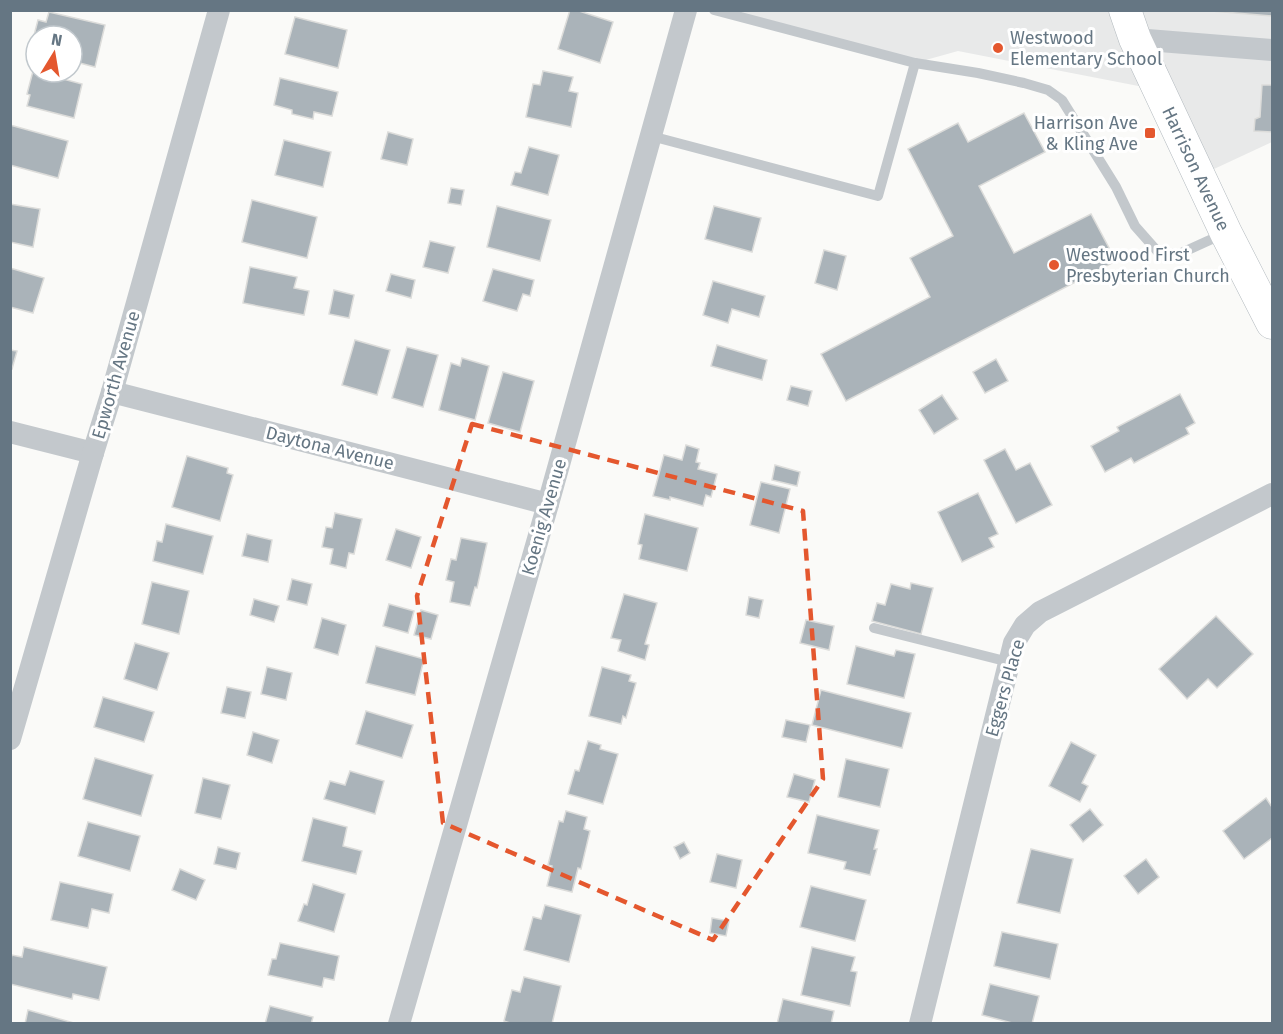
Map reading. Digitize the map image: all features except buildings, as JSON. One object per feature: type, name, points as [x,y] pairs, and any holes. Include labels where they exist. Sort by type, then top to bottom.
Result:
[{"type":"main road","name":"Harrison Avenue","points":[[1130,25],[1226,233],[1272,323]]},
{"type":"street","name":"Epworth Avenue","points":[[10,739],[112,392],[219,10]]},
{"type":"street","name":"Koenig Avenue","points":[[399,1023],[548,504],[686,10]]},
{"type":"street","points":[[1130,25],[1272,50]]},
{"type":"street","name":"Daytona Avenue","points":[[112,392],[548,504]]},
{"type":"street","points":[[10,432],[93,453]]},
{"type":"street","name":"Eggers Place","points":[[920,1023],[1014,643],[1024,625],[1040,612],[1272,494]]},
{"type":"lane","points":[[714,10],[915,63],[978,73],[1048,90],[1062,100],[1116,188],[1135,226],[1158,252],[1179,254],[1226,233]]},
{"type":"lane","points":[[651,136],[878,196],[915,63]]},
{"type":"lane","points":[[874,628],[1010,662]]},
{"type":"highlighted area","points":[[472,424],[803,511],[823,779],[713,940],[443,823],[417,596]]},
{"type":"shaded area","points":[[714,11],[1272,11],[1272,142],[1199,176],[1159,90],[958,51],[915,63]]},
{"type":"place","name":"Westwood Elementary School","points":[[998,48]]},
{"type":"place","name":"Harrison Ave & Kling Ave","points":[[1150,133]]},
{"type":"place","name":"Westwood First Presbyterian Church","points":[[1054,265]]}]
